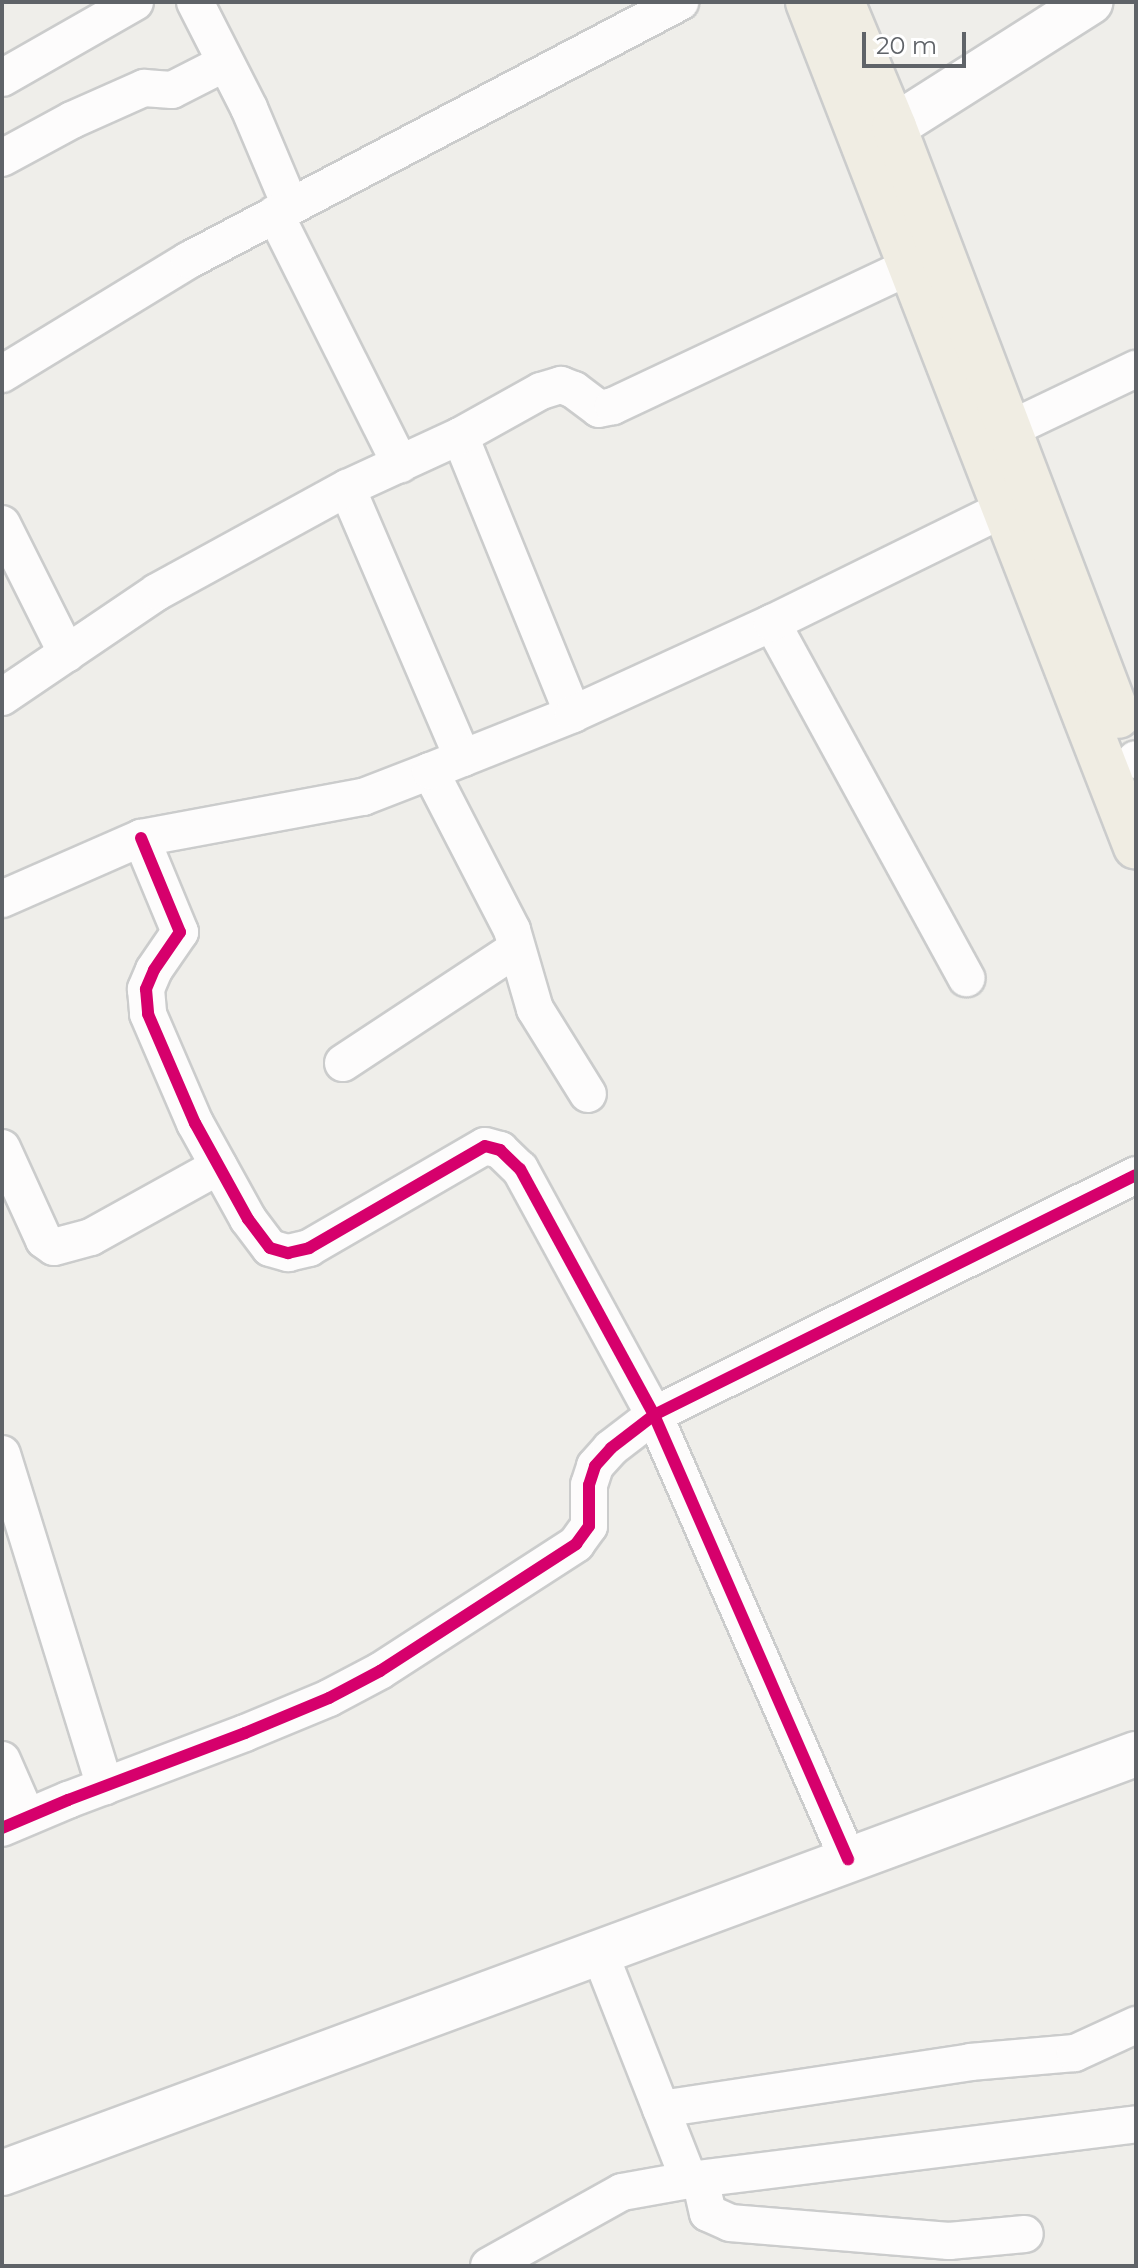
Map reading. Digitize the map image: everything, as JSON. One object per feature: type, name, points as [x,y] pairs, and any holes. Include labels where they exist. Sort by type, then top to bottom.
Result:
[{"type":"highway","points":[[808,2],[879,136],[1008,430],[1136,760]]},
{"type":"highway","points":[[842,2],[911,266],[1136,847]]},
{"type":"main road","points":[[879,136],[1090,2]]},
{"type":"main road","points":[[2,2173],[1136,1754]]},
{"type":"street","points":[[195,2],[225,63],[283,209],[400,464]]},
{"type":"street","points":[[2,374],[189,260],[680,2]]},
{"type":"street","points":[[2,78],[123,5]]},
{"type":"street","points":[[2,158],[72,120],[144,88],[172,90],[225,63]]},
{"type":"street","points":[[2,697],[157,592],[347,488],[460,436],[541,391],[561,385],[599,409],[613,406],[911,266]]},
{"type":"street","points":[[1008,430],[1136,369]]},
{"type":"street","points":[[460,436],[573,714]]},
{"type":"street","points":[[347,488],[463,758]]},
{"type":"street","points":[[2,899],[141,838],[363,797],[430,771],[573,714],[772,623],[1004,509]]},
{"type":"street","points":[[2,524],[67,654]]},
{"type":"street","points":[[772,623],[966,978]]},
{"type":"street","points":[[430,771],[512,930],[535,1009],[588,1094]]},
{"type":"street","points":[[141,838],[180,932],[173,947],[154,970],[146,989],[148,1014],[195,1123],[248,1219],[270,1248],[288,1253],[309,1248],[485,1146],[500,1150],[520,1169],[654,1415],[848,1860]]},
{"type":"street","points":[[343,1063],[516,949]]},
{"type":"street","points":[[2,1148],[44,1240],[54,1247],[91,1237],[219,1166]]},
{"type":"street","points":[[2,1760],[14,1823],[329,1698],[380,1671],[576,1544],[589,1526],[589,1485],[595,1466],[611,1448],[654,1415],[1136,1175]]},
{"type":"street","points":[[2,1454],[105,1786]]},
{"type":"street","points":[[600,1954],[661,2109],[708,2213],[730,2223],[949,2241],[1025,2234]]},
{"type":"street","points":[[661,2109],[970,2062],[1075,2053],[1136,2025]]},
{"type":"street","points":[[489,2266],[622,2192],[1136,2124]]},
{"type":"cycle path","points":[[141,838],[180,932],[154,970],[146,989],[148,1014],[195,1123],[248,1219],[270,1248],[288,1253],[309,1248],[485,1146],[500,1150],[520,1169],[654,1415],[848,1860]]},
{"type":"cycle path","points":[[2,1828],[245,1733],[329,1698],[380,1671],[576,1544],[589,1526],[589,1485],[595,1466],[611,1448],[654,1415],[1136,1175]]}]
